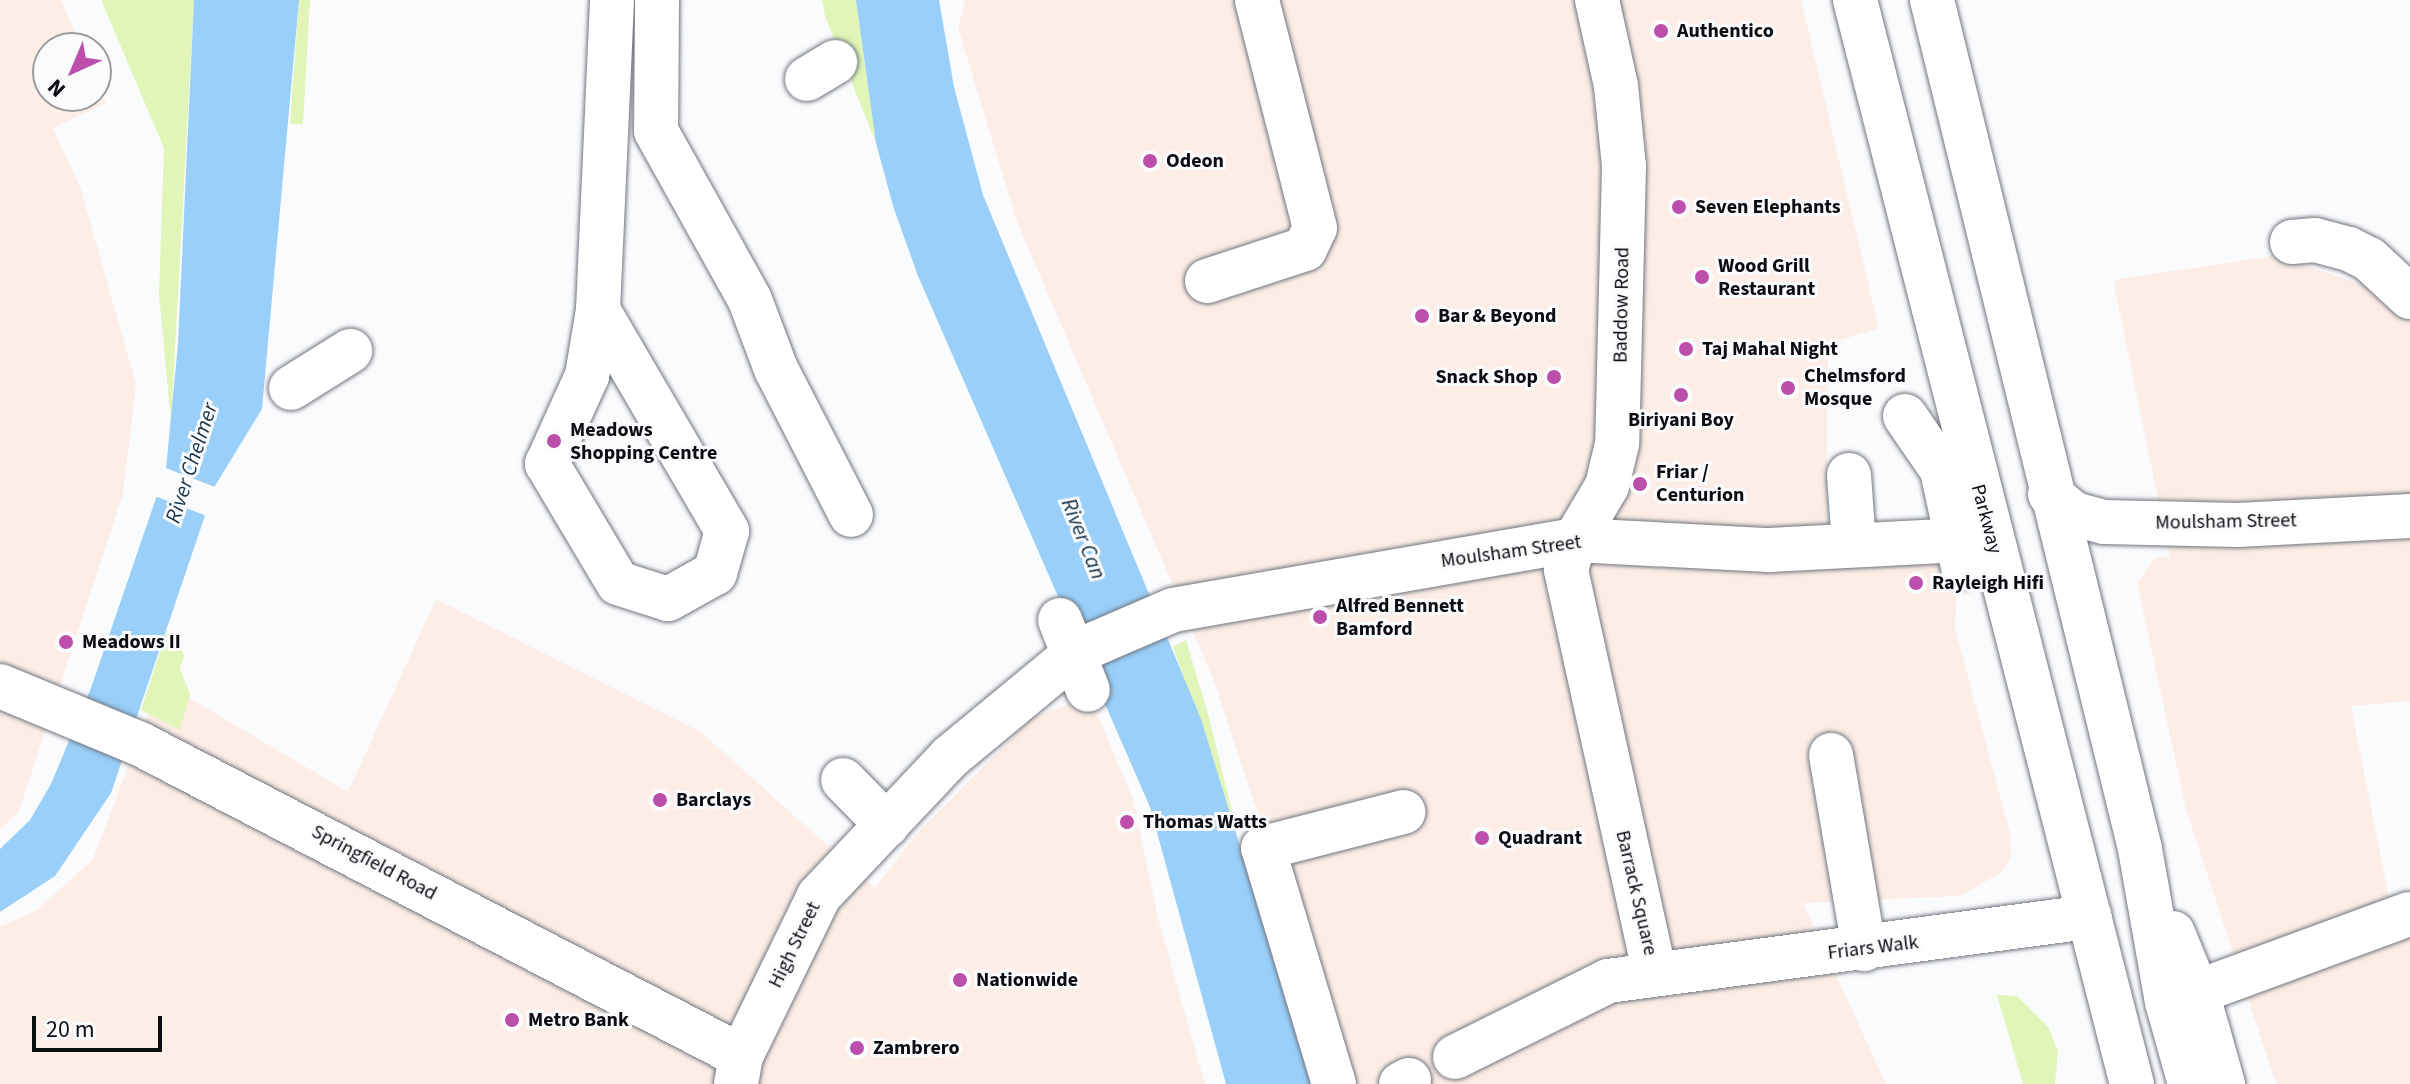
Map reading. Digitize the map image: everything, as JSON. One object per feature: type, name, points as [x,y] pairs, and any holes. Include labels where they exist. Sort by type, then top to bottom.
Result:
[{"type":"street","points":[[598,310],[727,531],[715,573],[668,599],[618,583],[547,464],[587,376],[598,310],[612,0]]},
{"type":"street","points":[[657,0],[656,131],[750,300],[776,369],[851,515]]},
{"type":"street","points":[[1207,281],[1305,249],[1315,228],[1257,0]]},
{"type":"street","name":"Baddow Road","points":[[1570,600],[1566,570],[1575,540],[1607,486],[1617,444],[1624,166],[1616,86],[1597,0]]},
{"type":"street","name":"Parkway","points":[[1855,0],[2132,1084]]},
{"type":"street","points":[[1932,0],[2050,494],[2140,849],[2167,1002],[2190,1084]]},
{"type":"street","points":[[2292,242],[2315,240],[2349,249],[2369,259],[2410,297]]},
{"type":"street","points":[[291,388],[350,351]]},
{"type":"street","name":"Moulsham Street","points":[[1173,610],[1575,540],[1769,550],[1854,545],[1960,554],[1942,470],[1905,416]]},
{"type":"street","points":[[1849,475],[1854,545]]},
{"type":"street","name":"Moulsham Street","points":[[2050,494],[2074,514],[2104,522],[2238,525],[2410,516]]},
{"type":"street","name":"Barrack Square","points":[[1455,1057],[1608,981],[1655,974],[1570,600]]},
{"type":"street","name":"High Street","points":[[738,1070],[819,896],[950,757],[1074,654],[1173,610]]},
{"type":"street","name":"Springfield Road","points":[[0,686],[74,712],[140,744],[738,1070]]},
{"type":"street","points":[[1831,755],[1864,949]]},
{"type":"street","points":[[843,780],[887,825]]},
{"type":"street","points":[[1334,1084],[1263,848],[1403,812]]},
{"type":"street","points":[[2140,849],[2197,992],[2223,1084]]},
{"type":"street","points":[[2197,992],[2409,914]]},
{"type":"street","name":"Friars Walk","points":[[1655,974],[2090,917]]},
{"type":"shaded area","points":[[0,0],[61,0],[75,32],[32,32],[32,112],[87,112],[53,128],[81,189],[136,384],[123,494],[19,811],[0,830]]},
{"type":"shaded area","points":[[965,0],[1801,0],[1879,328],[1828,344],[1826,553],[1953,549],[1958,569],[1955,628],[2010,833],[2011,858],[2002,872],[1960,896],[1803,903],[1886,1084],[1347,1084],[1214,681],[1017,222],[958,28]]},
{"type":"shaded area","points":[[2273,256],[2368,286],[2410,323],[2410,701],[2351,706],[2390,903],[2410,903],[2410,1084],[2276,1084],[2186,809],[2137,583],[2155,558],[2170,557],[2113,280]]},
{"type":"shaded area","points":[[436,599],[701,732],[875,888],[920,830],[1032,718],[1090,696],[1133,799],[1158,918],[1205,1084],[0,1084],[0,927],[37,910],[93,859],[161,681],[348,792]]},
{"type":"green space","points":[[101,0],[194,0],[171,422],[159,294],[164,148]]},
{"type":"green space","points":[[299,0],[310,0],[303,124],[290,124]]},
{"type":"green space","points":[[822,0],[856,0],[876,143],[825,16]]},
{"type":"green space","points":[[167,630],[178,639],[184,656],[180,669],[190,694],[180,730],[141,710]]},
{"type":"green space","points":[[1186,640],[1210,721],[1238,837],[1173,647]]},
{"type":"green space","points":[[1997,995],[2017,996],[2048,1027],[2058,1051],[2055,1084],[2023,1084]]},
{"type":"water","name":"River Chelmer","points":[[194,0],[299,0],[262,409],[215,486],[111,793],[55,876],[0,912],[0,849],[30,820],[51,784],[91,688],[166,469],[178,344]]},
{"type":"water","name":"River Can","points":[[856,0],[939,0],[954,87],[983,195],[1201,719],[1313,1084],[1226,1084],[1150,807],[918,276],[893,206],[876,143]]},
{"type":"pier","points":[[163,467],[219,489],[208,517],[152,495]]},
{"type":"place","name":"Authentico","points":[[1661,31]]},
{"type":"place","name":"Odeon","points":[[1150,161]]},
{"type":"place","name":"Seven Elephants","points":[[1679,207]]},
{"type":"place","name":"Wood Grill Restaurant","points":[[1702,277]]},
{"type":"place","name":"Bar & Beyond","points":[[1422,316]]},
{"type":"place","name":"Taj Mahal Night","points":[[1686,349]]},
{"type":"place","name":"Snack Shop","points":[[1554,377]]},
{"type":"place","name":"Chelmsford Mosque","points":[[1788,388]]},
{"type":"place","name":"Biriyani Boy","points":[[1681,395]]},
{"type":"place","name":"Meadows Shopping Centre","points":[[554,441]]},
{"type":"place","name":"Friar / Centurion","points":[[1640,484]]},
{"type":"place","name":"Rayleigh Hifi","points":[[1916,583]]},
{"type":"place","name":"Alfred Bennett Bamford","points":[[1320,617]]},
{"type":"place","name":"Meadows II","points":[[66,642]]},
{"type":"place","name":"Barclays","points":[[660,800]]},
{"type":"place","name":"Thomas Watts","points":[[1127,822]]},
{"type":"place","name":"Quadrant","points":[[1482,838]]},
{"type":"place","name":"Nationwide","points":[[960,980]]},
{"type":"place","name":"Metro Bank","points":[[512,1020]]},
{"type":"place","name":"Zambrero","points":[[857,1048]]}]
